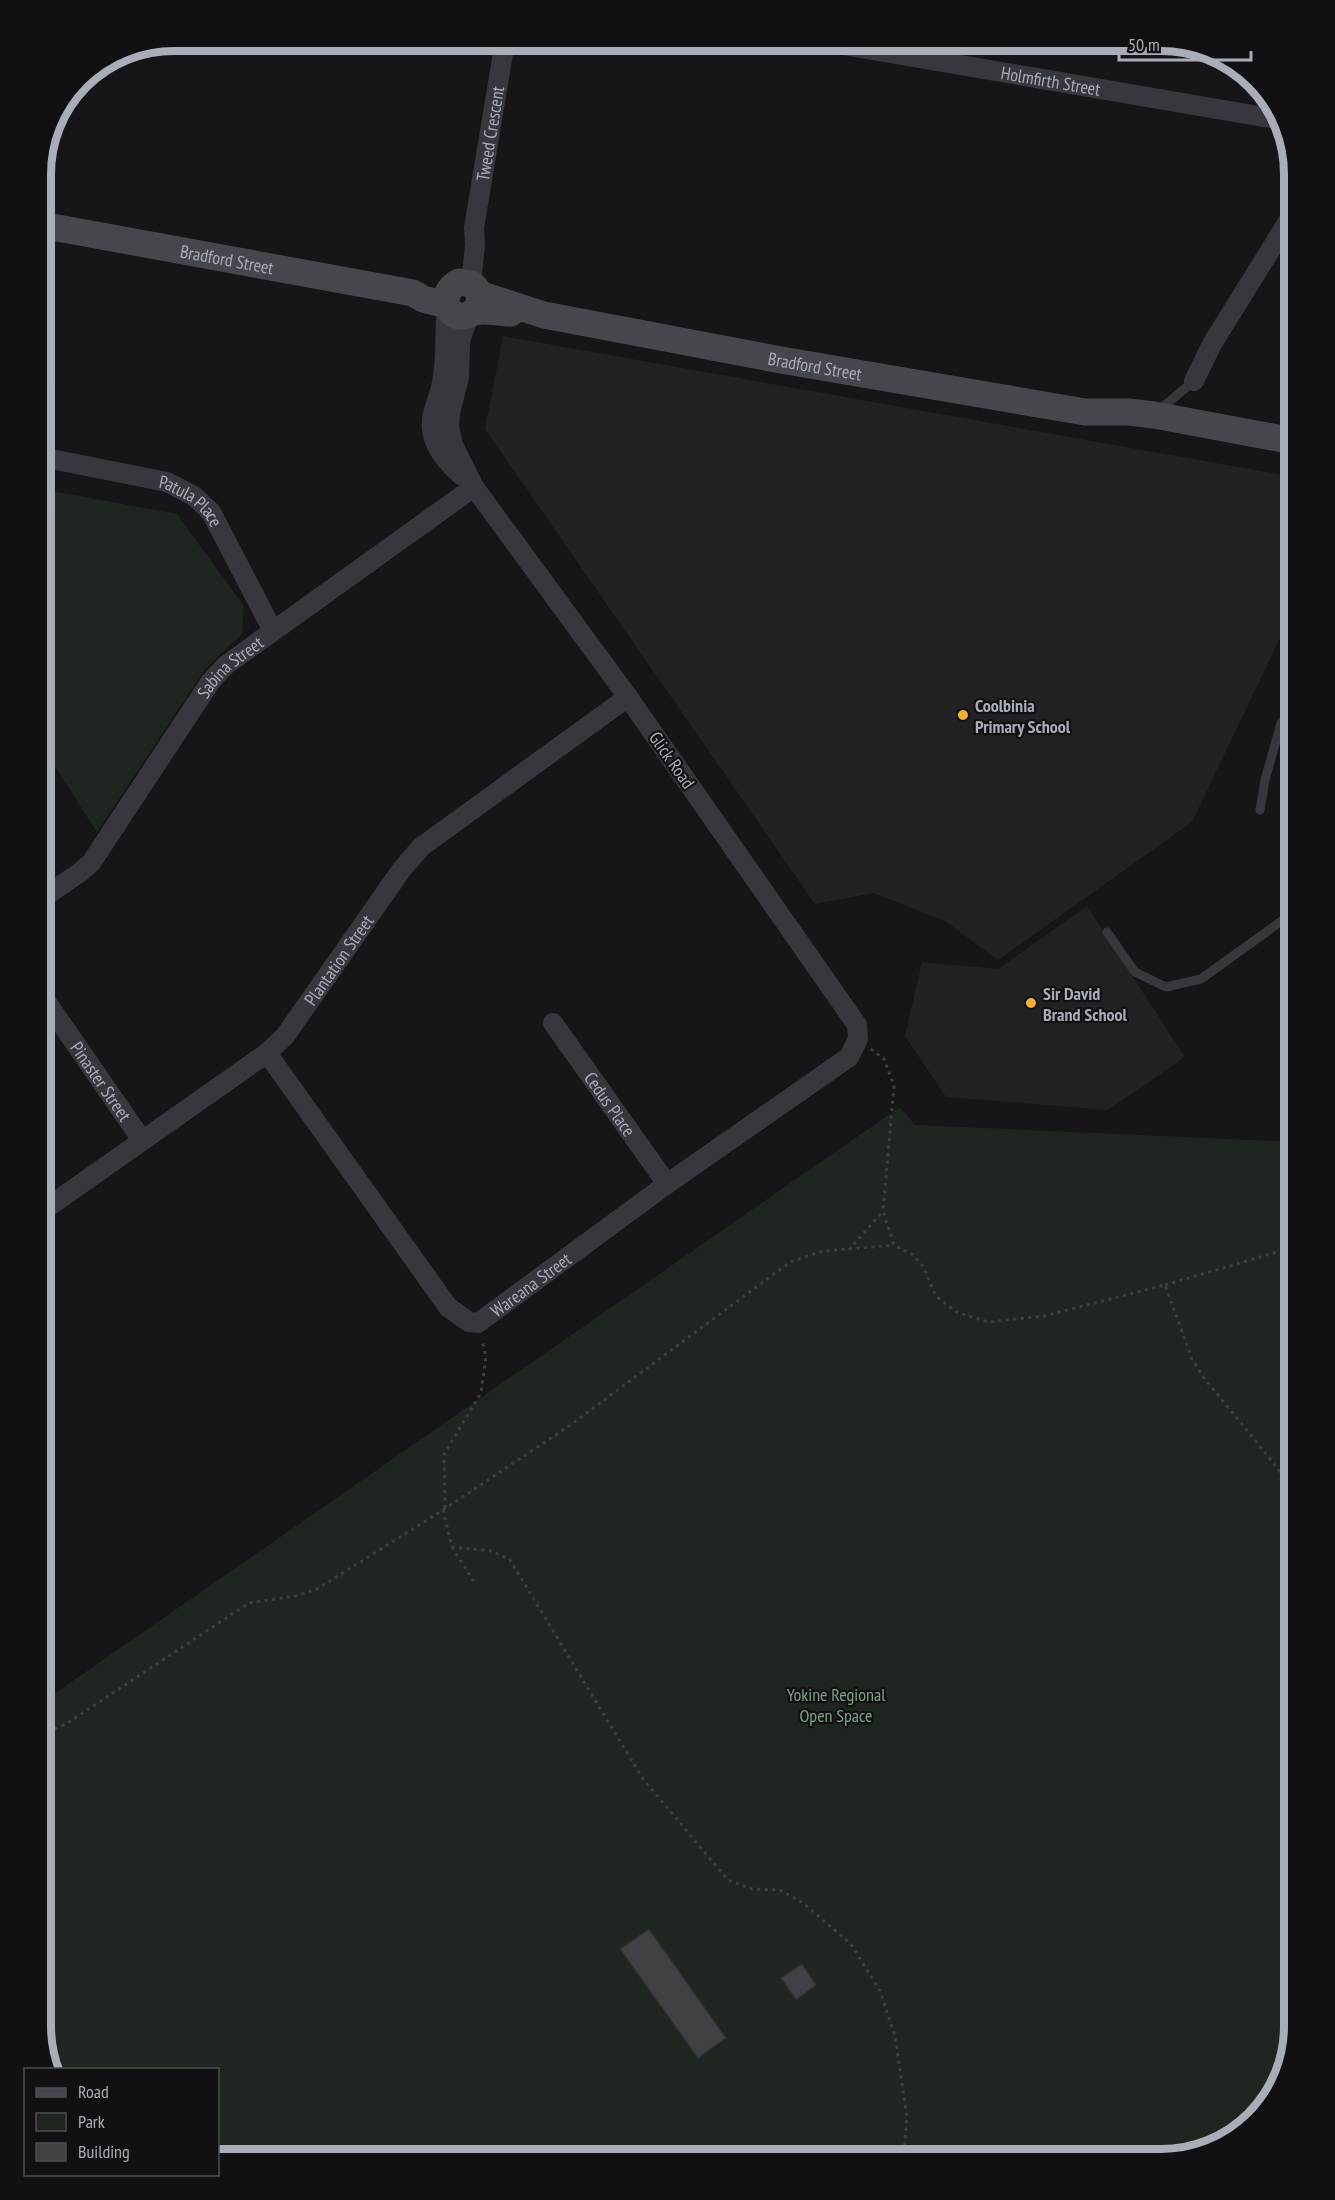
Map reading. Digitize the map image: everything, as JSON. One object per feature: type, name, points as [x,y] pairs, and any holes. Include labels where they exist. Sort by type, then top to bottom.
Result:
[{"type":"street","name":"Tweed Crescent","points":[[462,298],[466,244],[474,228],[503,51]]},
{"type":"street","name":"Holmfirth Street","points":[[878,51],[1270,118]]},
{"type":"street","name":"Bradford Street","points":[[51,227],[413,293],[423,299],[462,298],[793,362],[1085,412],[1129,412],[1154,415],[1284,439]]},
{"type":"street","points":[[1194,381],[1212,344],[1284,228]]},
{"type":"street","name":"Glick Road","points":[[462,298],[459,377],[449,427],[453,445],[474,487],[628,697],[857,1025],[858,1039]]},
{"type":"street","name":"Bradford Street","points":[[1085,412],[1125,428],[1284,456]]},
{"type":"street","name":"Patula Place","points":[[51,459],[167,482],[194,496],[211,512],[273,631]]},
{"type":"street","name":"Sabina Street","points":[[51,892],[78,873],[95,857],[211,681],[226,665],[474,487]]},
{"type":"street","name":"Plantation Street","points":[[51,1205],[267,1053],[285,1036],[402,869],[421,847],[628,697]]},
{"type":"street","name":"Pinaster Street","points":[[51,1008],[142,1140]]},
{"type":"street","name":"Cedus Place","points":[[553,1023],[667,1184]]},
{"type":"street","name":"Wareana Street","points":[[267,1053],[448,1307],[469,1322],[478,1323],[667,1184],[849,1057],[858,1039]]},
{"type":"lane","points":[[1154,415],[1194,381]]},
{"type":"lane","points":[[1260,810],[1265,780],[1284,719]]},
{"type":"lane","points":[[1107,932],[1135,972],[1166,987],[1201,979],[1284,919]]},
{"type":"path","points":[[858,1039],[884,1059],[894,1086],[883,1211],[894,1245]]},
{"type":"path","points":[[849,1250],[883,1211]]},
{"type":"path","points":[[51,1730],[66,1724],[249,1603],[296,1596],[317,1589],[444,1509],[569,1426],[790,1262],[823,1251],[894,1245],[914,1255],[923,1266],[936,1296],[957,1312],[988,1322],[1044,1317],[1284,1250]]},
{"type":"path","points":[[1165,1285],[1192,1359],[1204,1378],[1284,1478]]},
{"type":"path","points":[[476,1585],[452,1546],[444,1509],[444,1454],[481,1393],[486,1356],[478,1323]]},
{"type":"path","points":[[452,1546],[492,1551],[510,1560],[643,1779],[728,1880],[752,1888],[780,1890],[803,1903],[851,1944],[880,1991],[895,2036],[907,2117],[904,2149]]},
{"type":"shaded area","name":"Coolbinia Primary School","points":[[503,336],[1284,475],[1284,630],[1192,822],[998,960],[945,921],[874,893],[815,904],[485,429]]},
{"type":"shaded area","name":"Sir David Brand School","points":[[1087,906],[1185,1057],[1108,1110],[946,1097],[905,1036],[922,962],[998,969]]},
{"type":"green space","points":[[51,491],[177,514],[244,606],[242,634],[205,669],[97,832],[51,761]]},
{"type":"green space","name":"Yokine Regional Open Space","points":[[900,1107],[915,1125],[1284,1142],[1283,2042],[1275,2073],[1263,2094],[1242,2118],[1215,2136],[1193,2145],[1161,2149],[219,2149],[219,2068],[58,2068],[51,2026],[51,1696]]},
{"type":"building","points":[[649,1929],[726,2038],[698,2058],[620,1949]]},
{"type":"building","points":[[802,1964],[816,1985],[796,2000],[781,1978]]},
{"type":"place","name":"Coolbinia Primary School","points":[[963,715]]},
{"type":"place","name":"Sir David Brand School","points":[[1031,1003]]}]
